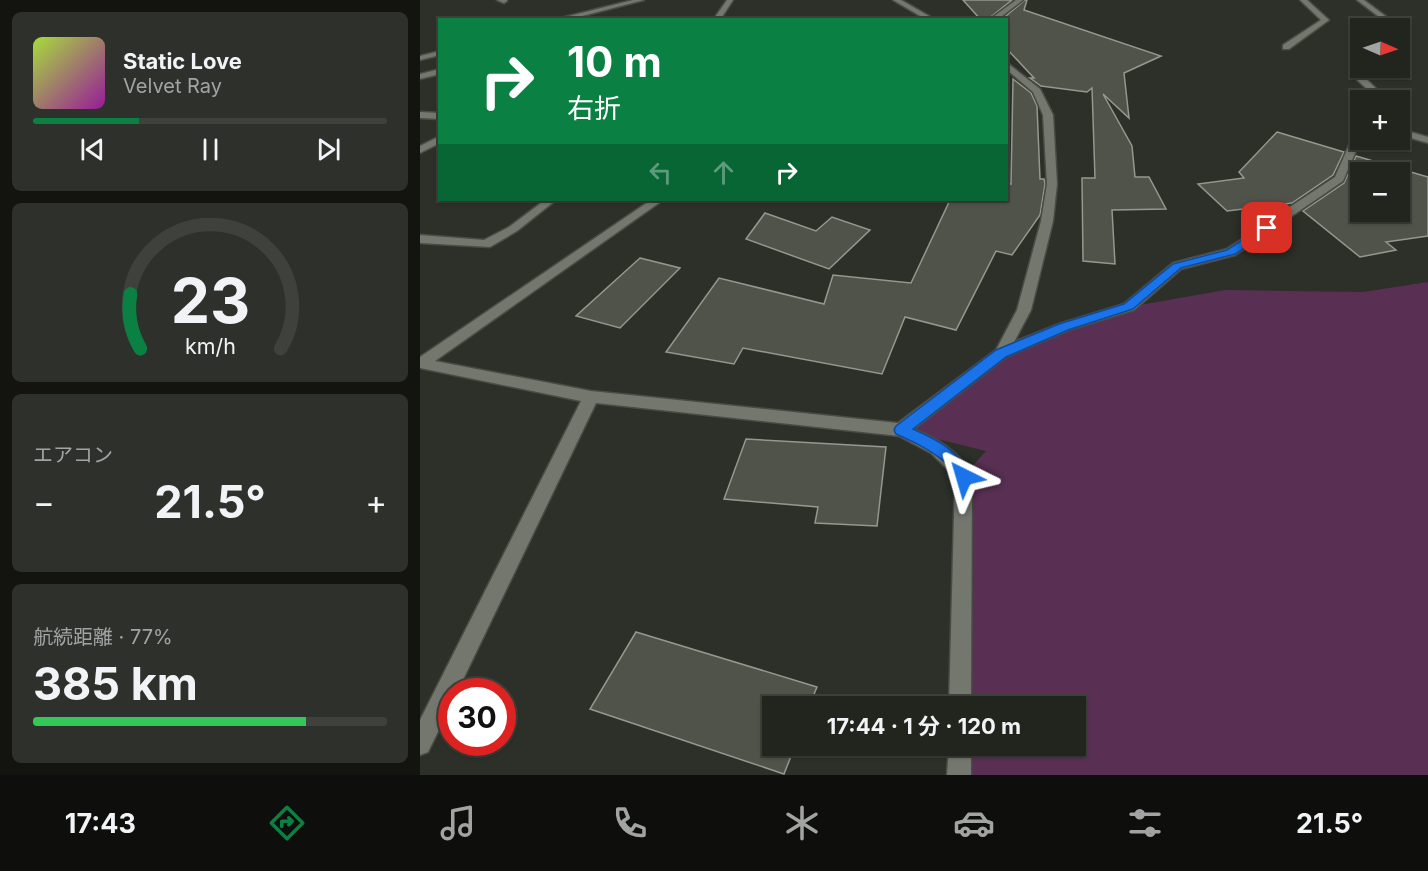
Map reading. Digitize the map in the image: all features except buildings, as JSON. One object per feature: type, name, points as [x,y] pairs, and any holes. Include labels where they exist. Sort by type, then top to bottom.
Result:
[{"type":"street","points":[[564,18],[641,0]]},
{"type":"street","points":[[717,18],[730,0]]},
{"type":"street","points":[[896,0],[929,18]]},
{"type":"street","points":[[995,18],[1020,0]]},
{"type":"street","points":[[1286,47],[1325,20],[1303,0]]},
{"type":"street","points":[[1360,0],[1385,18]]},
{"type":"street","points":[[420,58],[438,54]]},
{"type":"street","points":[[1001,354],[1024,310],[1047,221],[1052,184],[1048,115],[1037,91],[1008,66]]},
{"type":"street","points":[[420,76],[438,72]]},
{"type":"street","points":[[1360,78],[1373,90]]},
{"type":"street","points":[[420,115],[438,116]]},
{"type":"street","points":[[1410,135],[1428,140]]},
{"type":"street","points":[[420,150],[438,140]]},
{"type":"street","points":[[901,430],[1001,354],[1064,327],[1129,307],[1177,266],[1231,252],[1339,179],[1352,150]]},
{"type":"street","points":[[420,238],[486,244],[513,229],[550,201]]},
{"type":"street","points":[[420,363],[657,201]]},
{"type":"street","points":[[420,363],[591,397],[901,430],[931,443],[954,460],[964,477],[960,696]]},
{"type":"street","points":[[420,744],[591,397]]},
{"type":"street","points":[[959,775],[960,756]]},
{"type":"shaded area","points":[[1428,282],[1428,775],[959,775],[960,756],[1086,756],[1086,696],[960,696],[964,476],[986,451],[901,430],[1001,353],[1129,307],[1225,290],[1363,292]]},
{"type":"route","points":[[964,477],[954,460],[931,443],[901,430],[1001,354],[1064,327],[1129,307],[1177,266],[1231,252],[1267,228]]}]
